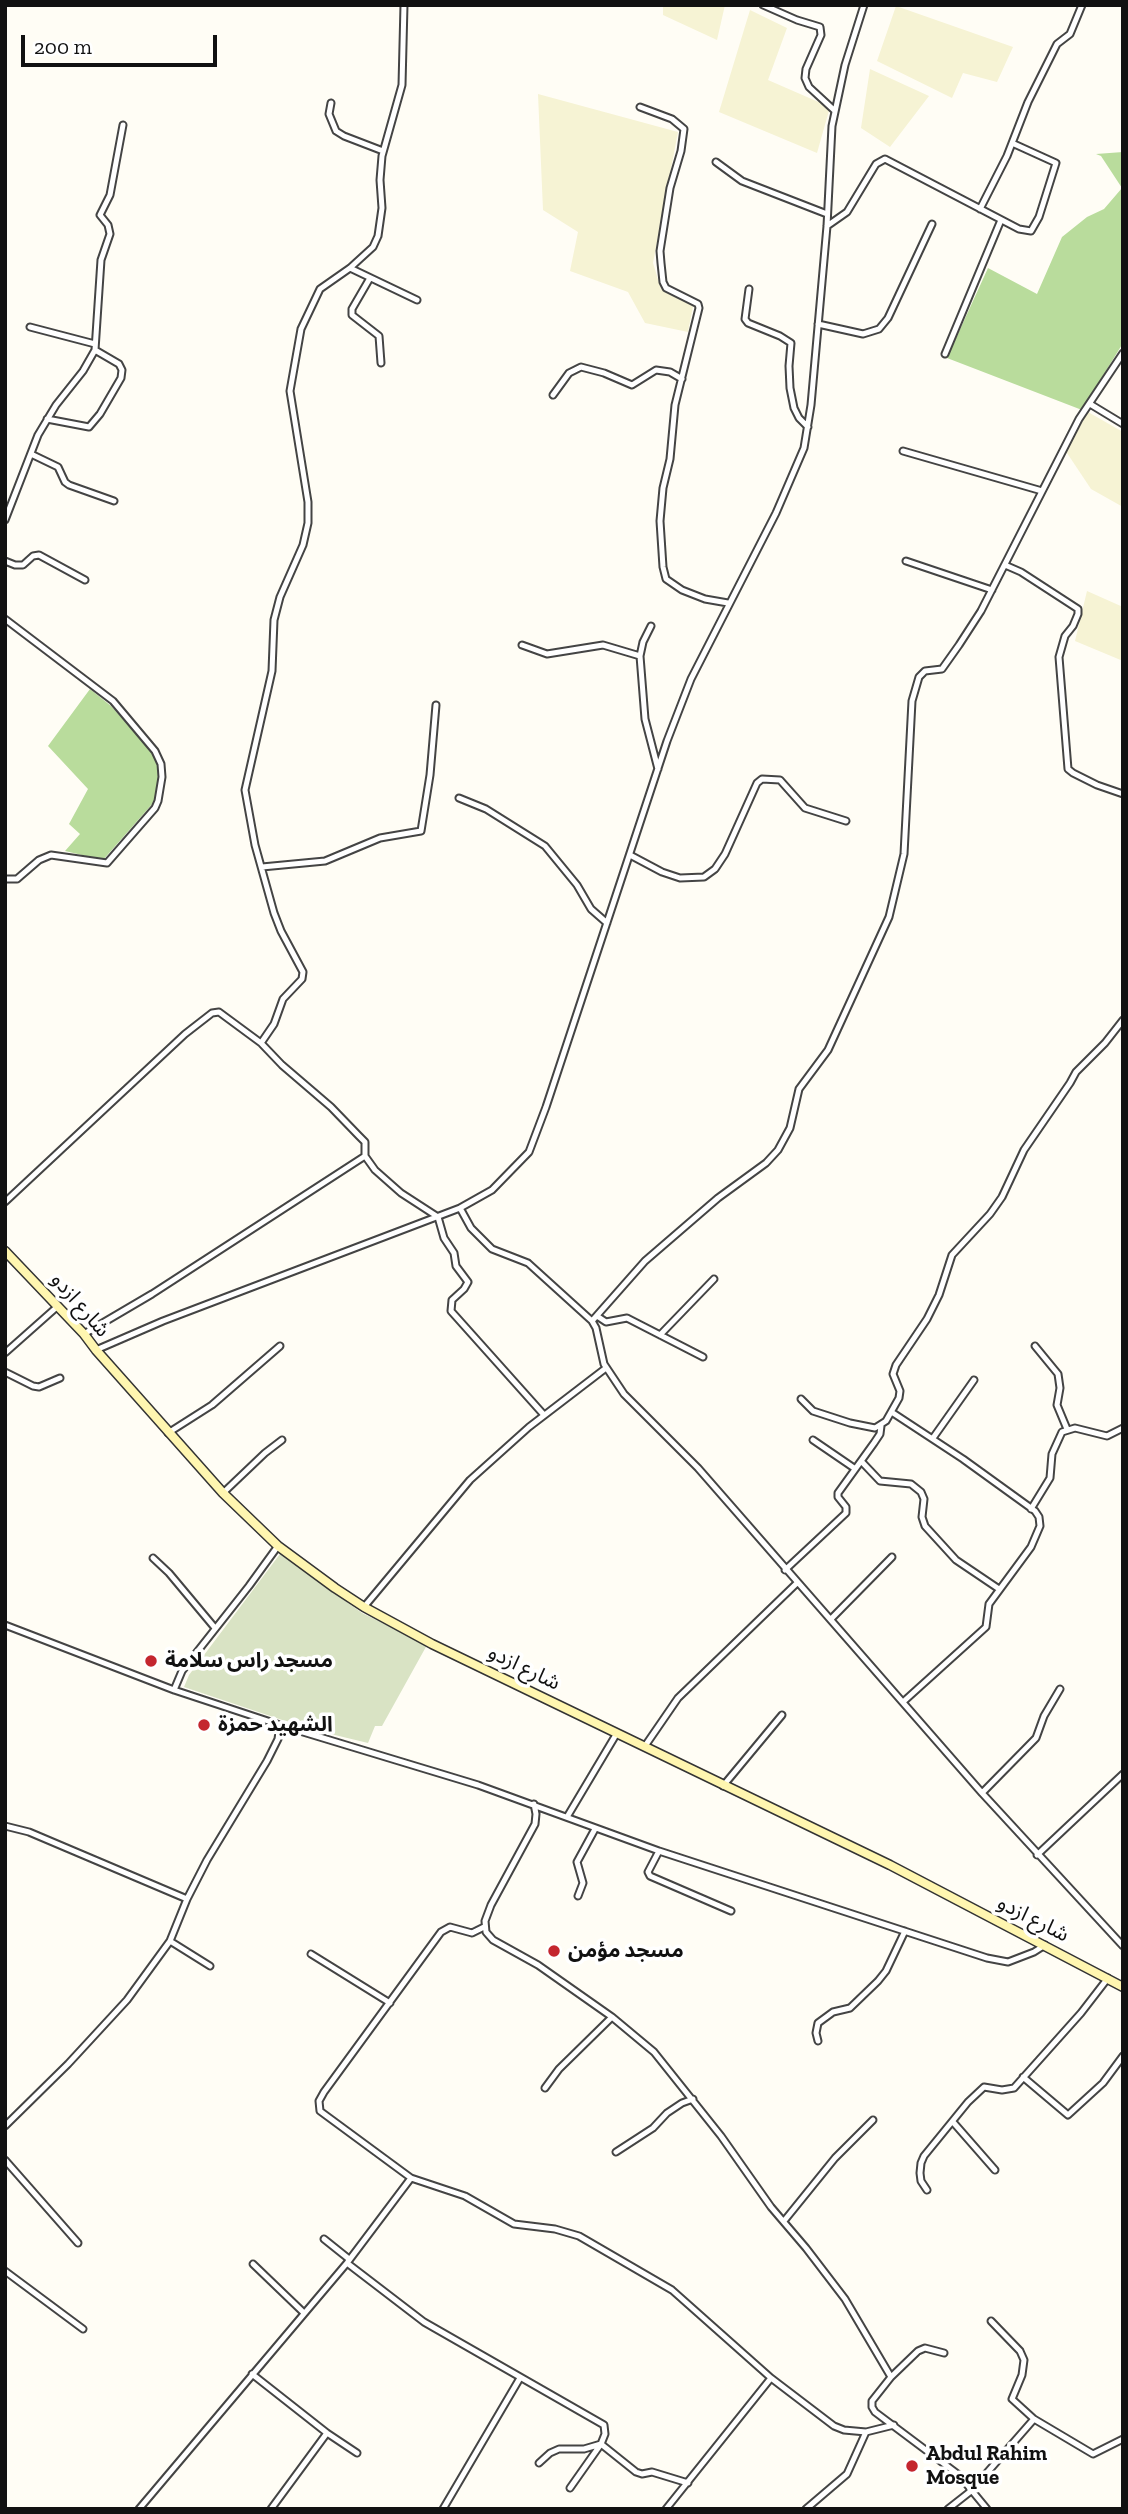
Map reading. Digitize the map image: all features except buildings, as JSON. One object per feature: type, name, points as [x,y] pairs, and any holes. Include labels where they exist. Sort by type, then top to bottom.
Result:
[{"type":"street","points":[[261,1043],[274,1024],[283,999],[302,979],[303,972],[281,931],[262,867],[247,799],[247,776],[272,671],[274,620],[280,597],[303,545],[308,523],[308,502],[290,390],[301,329],[320,289],[350,268],[373,247],[378,236],[383,151],[402,85],[404,5]]},
{"type":"street","points":[[763,5],[820,27],[821,35],[806,69],[805,78],[809,87],[835,111]]},
{"type":"street","points":[[96,1350],[163,1321],[460,1208],[492,1190],[529,1152],[691,679],[791,482],[804,448],[818,324],[835,111],[845,65],[864,5]]},
{"type":"street","points":[[979,209],[1013,143],[1028,102],[1056,44],[1070,34],[1082,5]]},
{"type":"street","points":[[331,103],[329,114],[336,131],[383,151]]},
{"type":"street","points":[[640,107],[673,119],[684,129],[685,134],[670,188],[660,251],[666,288],[698,304],[699,308],[675,405],[670,459],[663,488],[660,521],[663,567],[667,579],[674,586],[705,599],[728,603]]},
{"type":"street","points":[[5,520],[38,435],[55,405],[83,371],[95,347],[101,260],[110,234],[101,211],[110,195],[123,125]]},
{"type":"street","points":[[827,226],[847,212],[876,164],[884,159],[1019,229],[1034,229],[1056,166],[1054,161],[1013,143]]},
{"type":"street","points":[[716,162],[743,181],[827,214]]},
{"type":"street","points":[[945,354],[1001,220]]},
{"type":"street","points":[[818,324],[863,334],[879,329],[888,318],[932,224]]},
{"type":"street","points":[[350,268],[417,300]]},
{"type":"street","points":[[370,278],[352,312],[355,319],[379,336],[381,363]]},
{"type":"street","points":[[749,289],[745,319],[748,323],[791,343],[790,388],[794,408],[808,427]]},
{"type":"street","points":[[30,327],[95,347],[119,364],[122,370],[121,378],[100,415],[89,427],[47,419]]},
{"type":"street","points":[[1123,353],[1079,419],[992,590],[947,664],[942,669],[925,671],[915,685],[904,854],[890,917],[828,1050],[799,1089],[790,1128],[778,1150],[766,1163],[718,1198],[645,1261],[595,1319],[606,1368],[624,1394],[698,1468],[1037,1855],[1123,1946]]},
{"type":"street","points":[[554,395],[569,373],[581,367],[632,385],[656,370],[670,372],[682,379]]},
{"type":"street","points":[[1090,404],[1123,424]]},
{"type":"street","points":[[903,451],[1042,491]]},
{"type":"street","points":[[31,454],[53,464],[69,485],[114,501]]},
{"type":"street","points":[[5,561],[23,565],[33,556],[39,555],[85,580]]},
{"type":"street","points":[[906,561],[992,590]]},
{"type":"street","points":[[1005,565],[1021,572],[1077,609],[1078,614],[1065,636],[1059,657],[1068,769],[1097,785],[1123,794]]},
{"type":"street","points":[[5,619],[113,701],[155,751],[161,764],[162,777],[155,808],[107,863],[51,855],[39,860],[18,879],[5,879]]},
{"type":"street","points":[[651,626],[640,656],[645,719],[658,769]]},
{"type":"street","points":[[523,645],[547,654],[603,645],[640,656]]},
{"type":"street","points":[[262,867],[325,861],[380,838],[421,831],[430,775],[436,705]]},
{"type":"street","points":[[631,855],[662,872],[680,878],[704,877],[715,869],[725,854],[757,783],[762,779],[780,780],[805,808],[846,821]]},
{"type":"street","points":[[459,798],[486,809],[545,846],[591,909],[607,923]]},
{"type":"street","points":[[5,1202],[185,1034],[212,1013],[225,1014],[261,1043],[365,1142],[365,1156],[375,1170],[401,1193],[438,1217],[444,1238],[454,1252],[456,1266],[468,1282],[452,1300],[451,1311],[544,1415]]},
{"type":"street","points":[[785,1570],[846,1513],[846,1507],[838,1493],[880,1434],[881,1426],[893,1413],[900,1391],[893,1374],[896,1365],[939,1296],[952,1255],[1002,1197],[1024,1150],[1076,1072],[1123,1020]]},
{"type":"street","points":[[84,1334],[152,1294],[365,1156]]},
{"type":"street","points":[[460,1208],[471,1228],[492,1249],[528,1263],[595,1319],[606,1322],[627,1318],[703,1357]]},
{"type":"street","name":"شارع ازدو","points":[[5,1251],[84,1334],[223,1493],[278,1546],[364,1607],[723,1786],[890,1865],[1123,1987]]},
{"type":"street","points":[[660,1335],[714,1279]]},
{"type":"street","points":[[5,1353],[58,1306]]},
{"type":"street","points":[[168,1433],[212,1405],[280,1346]]},
{"type":"street","points":[[1035,1346],[1058,1374],[1060,1388],[1057,1405],[1067,1429]]},
{"type":"street","points":[[364,1607],[470,1480],[544,1415],[606,1368]]},
{"type":"street","points":[[5,1372],[38,1387],[60,1378]]},
{"type":"street","points":[[933,1438],[974,1380]]},
{"type":"street","points":[[801,1399],[813,1411],[828,1417],[850,1423],[881,1426]]},
{"type":"street","points":[[893,1413],[933,1438],[1031,1509],[1039,1517],[1040,1526],[1031,1547],[989,1604],[986,1627],[903,1702]]},
{"type":"street","points":[[1031,1509],[1050,1478],[1052,1454],[1062,1432],[1075,1428],[1107,1436],[1123,1428]]},
{"type":"street","points":[[223,1493],[282,1440]]},
{"type":"street","points":[[813,1440],[854,1468]]},
{"type":"street","points":[[861,1461],[880,1480],[911,1484],[921,1492],[924,1499],[922,1517],[925,1526],[956,1560],[999,1589]]},
{"type":"street","points":[[174,1690],[182,1671],[278,1546]]},
{"type":"street","points":[[831,1619],[892,1556]]},
{"type":"street","points":[[153,1558],[215,1628]]},
{"type":"street","points":[[645,1746],[678,1698],[797,1583]]},
{"type":"street","points":[[5,1625],[174,1690],[534,1804],[659,1851],[987,1958],[1008,1962],[1034,1952],[1045,1944]]},
{"type":"street","points":[[982,1793],[1037,1738],[1044,1716],[1060,1689]]},
{"type":"street","points":[[723,1786],[782,1715]]},
{"type":"street","points":[[5,2126],[68,2064],[127,2000],[170,1941],[187,1899],[213,1850],[267,1761],[278,1739],[280,1725]]},
{"type":"street","points":[[567,1817],[617,1733]]},
{"type":"street","points":[[1037,1855],[1123,1774]]},
{"type":"street","points":[[534,1804],[535,1825],[491,1905],[484,1927],[472,1933],[450,1927],[444,1929],[324,2092],[318,2107],[320,2111],[411,2178],[452,2191],[514,2224],[555,2229],[579,2236],[672,2290],[771,2378],[834,2426],[866,2432],[894,2425]]},
{"type":"street","points":[[5,1826],[29,1832],[187,1899]]},
{"type":"street","points":[[578,1896],[583,1882],[578,1862],[595,1829]]},
{"type":"street","points":[[659,1851],[648,1872],[650,1876],[731,1911]]},
{"type":"street","points":[[484,1927],[494,1940],[538,1965],[612,2017],[654,2052],[693,2099],[771,2207],[845,2299],[891,2377]]},
{"type":"street","points":[[818,2041],[818,2023],[833,2012],[850,2008],[878,1981],[886,1971],[905,1931]]},
{"type":"street","points":[[170,1941],[210,1966]]},
{"type":"street","points":[[311,1954],[390,2003]]},
{"type":"street","points":[[927,2190],[921,2181],[920,2163],[928,2150],[984,2087],[1008,2090],[1014,2088],[1081,2013],[1108,1978]]},
{"type":"street","points":[[545,2088],[559,2069],[612,2017]]},
{"type":"street","points":[[1023,2077],[1069,2115],[1102,2083],[1123,2056]]},
{"type":"street","points":[[617,2152],[653,2128],[667,2113],[693,2099]]},
{"type":"street","points":[[784,2221],[835,2158],[873,2120]]},
{"type":"street","points":[[953,2122],[995,2170]]},
{"type":"street","points":[[5,2160],[78,2243]]},
{"type":"street","points":[[139,2509],[348,2261],[402,2194],[411,2178]]},
{"type":"street","points":[[324,2239],[424,2322],[604,2425],[605,2434],[601,2444],[570,2488]]},
{"type":"street","points":[[253,2264],[304,2313]]},
{"type":"street","points":[[5,2270],[83,2329]]},
{"type":"street","points":[[991,2321],[1020,2351],[1024,2360],[1022,2375],[1012,2399],[1034,2419],[1093,2454],[1123,2439]]},
{"type":"street","points":[[944,2353],[925,2348],[918,2351],[891,2377],[873,2401],[872,2407],[958,2475],[986,2509]]},
{"type":"street","points":[[252,2374],[357,2453]]},
{"type":"street","points":[[443,2509],[520,2378]]},
{"type":"street","points":[[666,2509],[771,2378]]},
{"type":"street","points":[[948,2509],[971,2491],[1034,2419]]},
{"type":"street","points":[[806,2509],[847,2474],[866,2432]]},
{"type":"street","points":[[271,2509],[327,2433]]},
{"type":"street","points":[[601,2444],[636,2472],[652,2472],[688,2483]]},
{"type":"street","points":[[539,2463],[559,2449],[584,2449],[601,2444]]},
{"type":"shaded area","points":[[663,5],[725,5],[717,40],[663,15]]},
{"type":"shaded area","points":[[896,6],[1013,47],[997,82],[963,73],[952,98],[877,61]]},
{"type":"shaded area","points":[[750,10],[787,28],[768,80],[830,107],[817,153],[719,112]]},
{"type":"shaded area","points":[[870,69],[929,96],[890,147],[861,128]]},
{"type":"shaded area","points":[[538,94],[678,132],[653,263],[661,289],[693,306],[688,332],[645,323],[628,292],[570,271],[578,232],[543,210]]},
{"type":"shaded area","points":[[1088,412],[1123,432],[1123,507],[1091,489],[1065,450]]},
{"type":"shaded area","points":[[1087,591],[1123,607],[1123,661],[1075,641]]},
{"type":"green space","points":[[1123,152],[1123,343],[1082,410],[947,358],[988,268],[1037,294],[1062,237],[1087,217],[1104,209],[1122,188],[1101,156],[1096,154]]},
{"type":"green space","points":[[90,689],[111,706],[153,753],[159,779],[154,802],[103,860],[65,851],[80,834],[69,824],[88,789],[48,746]]},
{"type":"green space","points":[[280,1554],[362,1613],[427,1645],[382,1726],[375,1726],[368,1743],[306,1728],[184,1687],[189,1675]]},
{"type":"place","name":"مسجد راس سلامة","points":[[151,1661]]},
{"type":"place","name":"الشهيد حمزة","points":[[204,1725]]},
{"type":"place","name":"مسجد مؤمن","points":[[554,1951]]},
{"type":"place","name":"Abdul Rahim Mosque","points":[[912,2466]]}]
